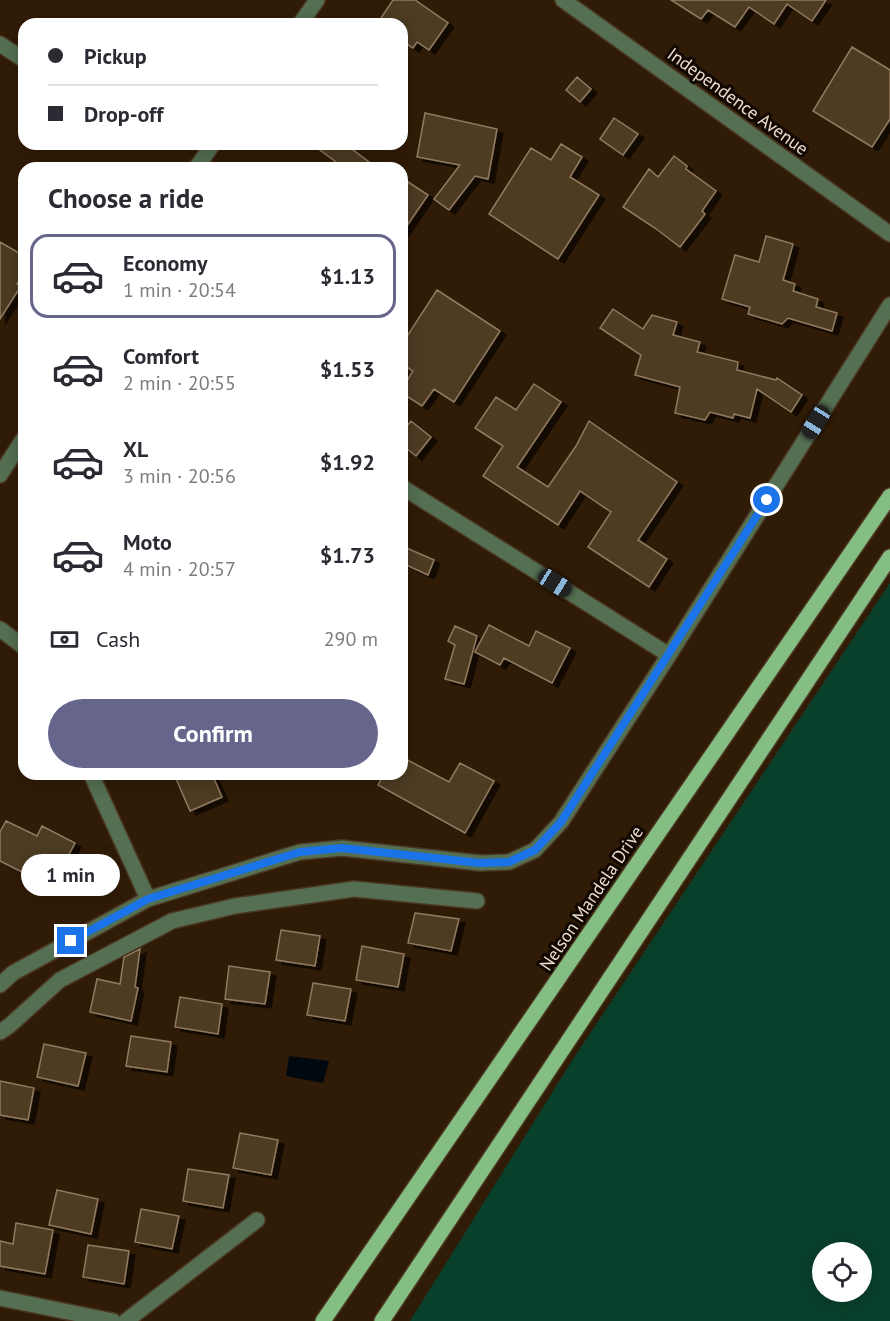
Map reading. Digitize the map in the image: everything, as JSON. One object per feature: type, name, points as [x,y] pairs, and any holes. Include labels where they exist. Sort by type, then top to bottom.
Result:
[{"type":"main road","name":"Nelson Mandela Drive","points":[[323,1321],[890,496]]},
{"type":"main road","points":[[381,1321],[890,556]]},
{"type":"street","points":[[304,18],[317,0]]},
{"type":"street","name":"Independence Avenue","points":[[563,0],[890,234]]},
{"type":"street","points":[[0,44],[18,56]]},
{"type":"street","points":[[0,985],[13,973],[148,899],[300,852],[342,848],[480,863],[509,862],[535,850],[561,822],[890,305]]},
{"type":"street","points":[[0,475],[18,447]]},
{"type":"street","points":[[408,491],[669,655]]},
{"type":"street","points":[[0,629],[18,642]]},
{"type":"street","points":[[94,780],[148,899]]},
{"type":"street","points":[[0,1032],[60,980],[172,921],[235,906],[354,889],[477,902]]},
{"type":"street","points":[[126,1321],[257,1220]]},
{"type":"street","points":[[0,1298],[113,1321]]},
{"type":"green space","points":[[890,583],[890,1321],[410,1321],[573,1059]]},
{"type":"shaded area","points":[[289,1056],[329,1061],[323,1083],[286,1076]]},
{"type":"building","points":[[393,0],[415,0],[448,23],[429,50],[417,42],[413,48],[408,45],[408,18],[381,18]]},
{"type":"building","points":[[671,0],[826,0],[812,21],[787,4],[774,24],[749,7],[735,27],[708,10],[701,19]]},
{"type":"building","points":[[852,47],[890,70],[890,119],[872,147],[813,111]]},
{"type":"building","points":[[577,77],[591,89],[580,102],[566,90]]},
{"type":"building","points":[[425,113],[497,129],[488,179],[475,176],[449,210],[434,199],[460,165],[417,157]]},
{"type":"building","points":[[614,118],[638,134],[623,155],[600,139]]},
{"type":"building","points":[[561,144],[582,157],[570,177],[599,195],[558,259],[489,214],[531,148],[551,160]]},
{"type":"building","points":[[320,150],[353,150],[369,162],[336,162]]},
{"type":"building","points":[[674,156],[687,166],[686,169],[716,191],[702,211],[705,214],[680,247],[623,207],[649,169],[658,177]]},
{"type":"building","points":[[408,182],[428,195],[408,224]]},
{"type":"building","points":[[766,236],[793,244],[783,280],[795,284],[793,291],[818,299],[816,307],[837,313],[832,331],[788,318],[782,324],[748,314],[750,307],[722,299],[735,255],[759,262]]},
{"type":"building","points":[[0,242],[18,252],[18,291],[0,319]]},
{"type":"building","points":[[437,290],[500,331],[454,402],[434,389],[422,406],[408,397],[408,379],[413,371],[408,368],[408,335]]},
{"type":"building","points":[[613,309],[643,329],[652,315],[677,322],[673,335],[700,342],[697,352],[738,362],[737,370],[776,380],[777,378],[802,395],[791,412],[757,389],[750,418],[734,414],[733,418],[710,412],[705,420],[675,413],[680,387],[635,375],[641,355],[600,328]]},
{"type":"building","points":[[534,384],[561,402],[517,467],[548,487],[576,446],[589,421],[677,482],[638,540],[667,559],[649,587],[588,547],[611,512],[580,491],[558,525],[483,476],[503,446],[475,428],[496,397],[516,410]]},
{"type":"building","points":[[411,421],[431,437],[416,456],[408,450],[408,425]]},
{"type":"building","points":[[408,549],[434,560],[428,575],[408,566]]},
{"type":"building","points":[[489,625],[529,646],[536,631],[570,648],[552,683],[504,658],[500,665],[475,652]]},
{"type":"building","points":[[455,626],[477,636],[464,684],[445,679],[455,645],[448,641]]},
{"type":"building","points":[[408,760],[449,782],[460,763],[494,781],[465,833],[378,785],[381,780],[408,780]]},
{"type":"building","points":[[177,780],[215,780],[222,797],[190,811]]},
{"type":"building","points":[[6,821],[37,836],[42,826],[75,843],[66,860],[57,858],[51,870],[33,861],[26,874],[0,861],[0,832]]},
{"type":"building","points":[[415,913],[459,919],[451,951],[408,943]]},
{"type":"building","points":[[281,930],[320,936],[315,966],[276,960]]},
{"type":"building","points":[[362,946],[404,954],[398,987],[356,980]]},
{"type":"building","points":[[140,949],[135,987],[138,988],[131,1021],[90,1012],[97,979],[120,984],[124,957]]},
{"type":"building","points":[[229,966],[270,972],[265,1004],[225,999]]},
{"type":"building","points":[[313,983],[351,989],[345,1021],[307,1015]]},
{"type":"building","points":[[180,997],[222,1004],[218,1034],[175,1027]]},
{"type":"building","points":[[131,1036],[171,1042],[167,1072],[126,1066]]},
{"type":"building","points":[[44,1044],[86,1053],[78,1086],[37,1077]]},
{"type":"building","points":[[0,1081],[34,1088],[28,1120],[0,1115]]},
{"type":"building","points":[[240,1133],[278,1140],[271,1175],[233,1168]]},
{"type":"building","points":[[188,1169],[229,1175],[223,1208],[183,1201]]},
{"type":"building","points":[[57,1190],[98,1199],[91,1234],[49,1225]]},
{"type":"building","points":[[141,1209],[179,1216],[172,1249],[135,1242]]},
{"type":"building","points":[[16,1223],[53,1230],[45,1274],[0,1266],[0,1241],[13,1244]]},
{"type":"building","points":[[88,1245],[129,1251],[124,1284],[83,1277]]},
{"type":"route","points":[[71,941],[148,899],[300,852],[342,848],[480,863],[509,862],[535,850],[561,822],[767,500]]}]
